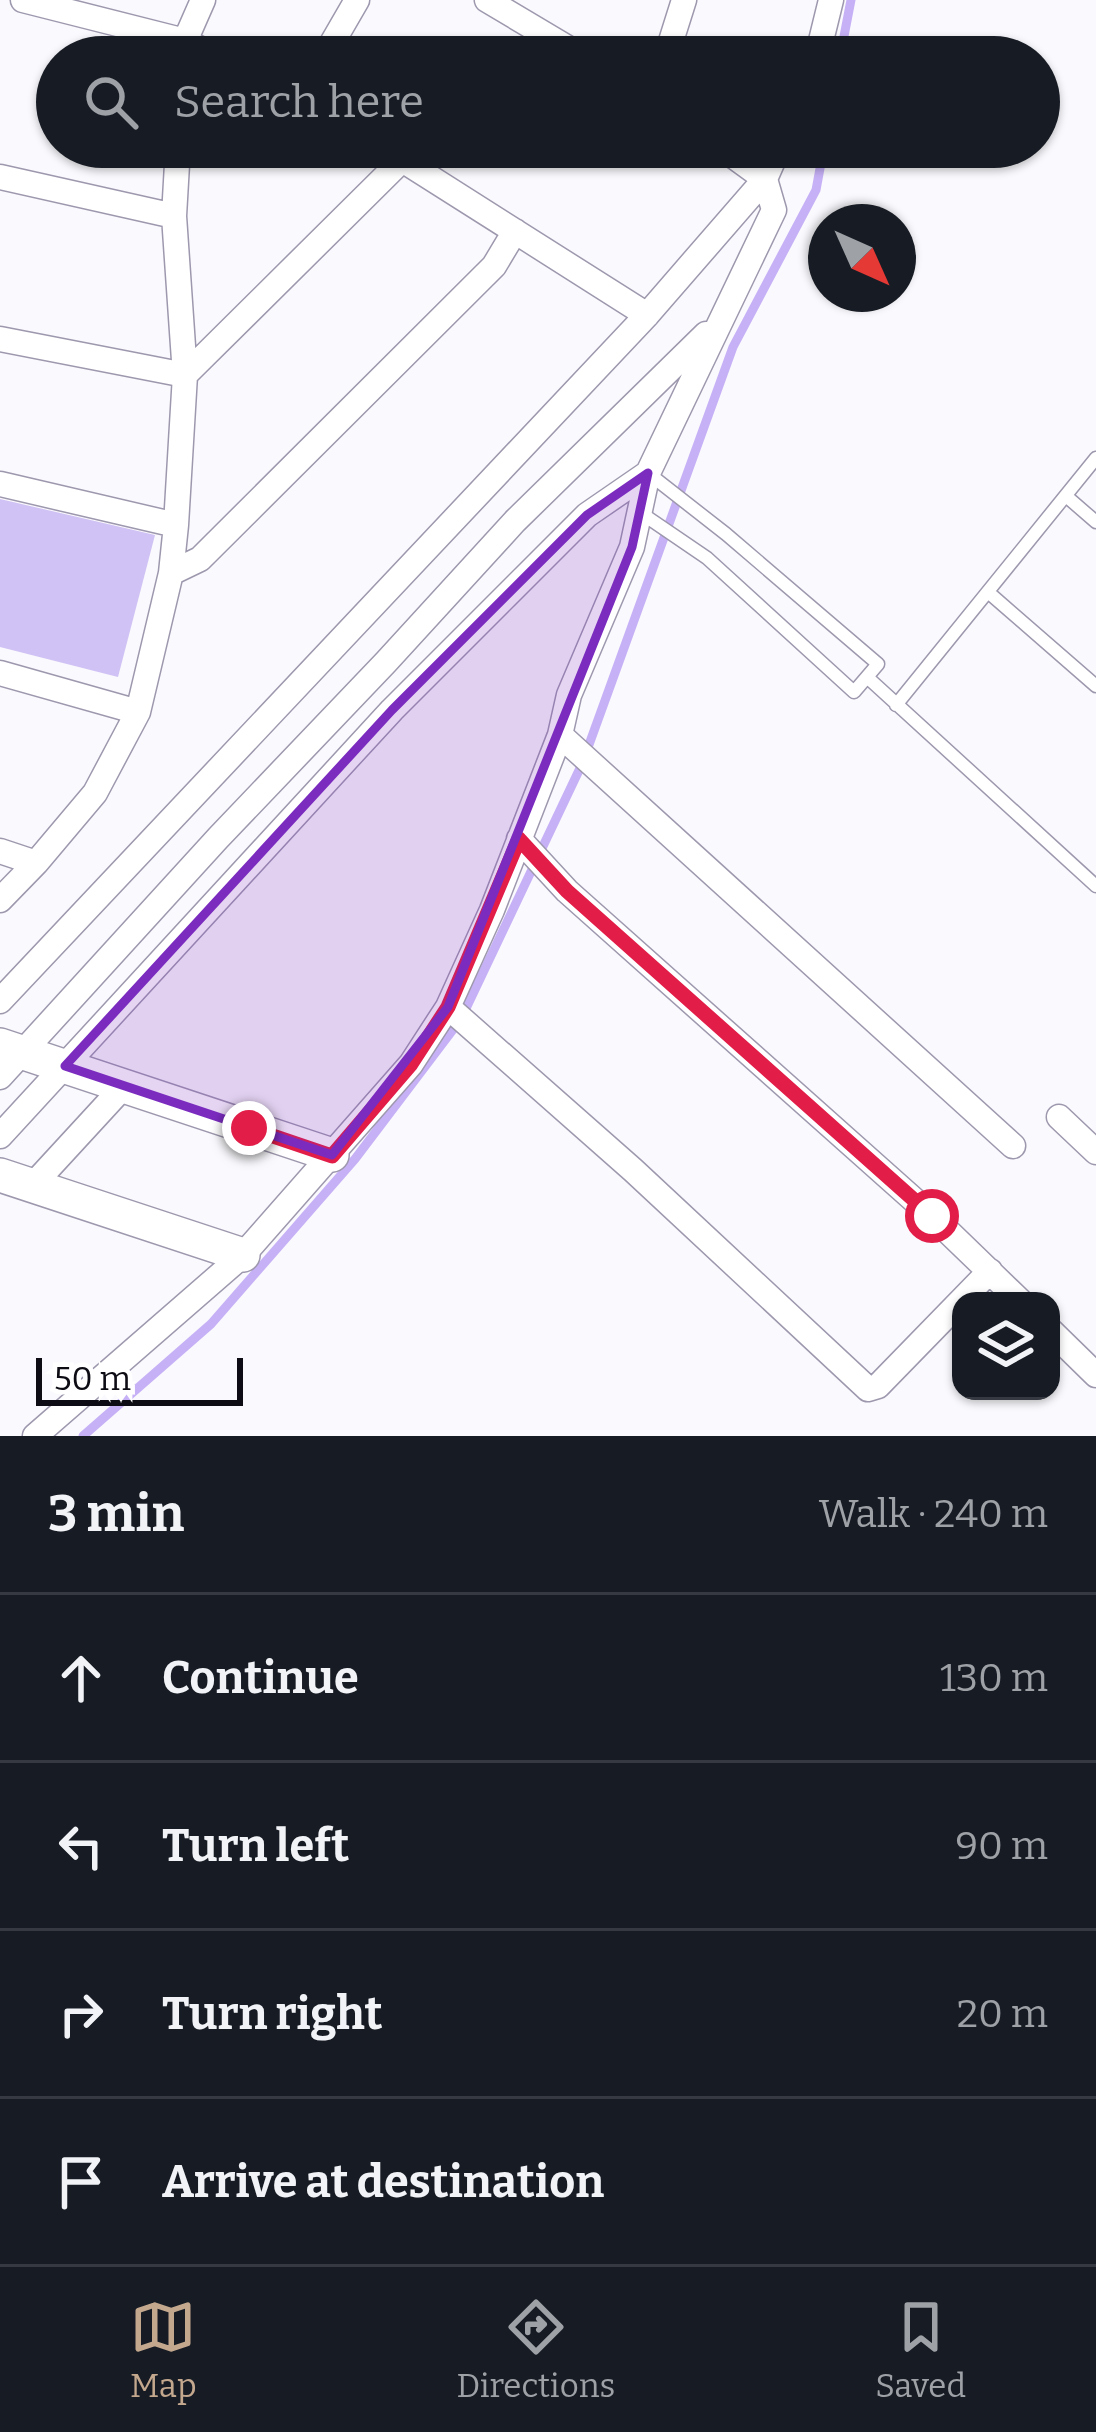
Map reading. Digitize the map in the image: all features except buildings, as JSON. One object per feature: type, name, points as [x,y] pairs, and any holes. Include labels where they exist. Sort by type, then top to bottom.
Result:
[{"type":"street","points":[[22,0],[142,36]]},
{"type":"street","points":[[190,36],[203,0]]},
{"type":"street","points":[[336,36],[358,0]]},
{"type":"street","points":[[487,0],[548,36]]},
{"type":"street","points":[[673,36],[685,0]]},
{"type":"street","points":[[822,36],[831,0]]},
{"type":"street","points":[[0,899],[95,793],[138,712],[171,573],[176,525],[185,375],[173,216],[176,168]]},
{"type":"street","points":[[185,375],[378,168]]},
{"type":"street","points":[[416,168],[647,315]]},
{"type":"street","points":[[35,1436],[243,1255],[411,1064],[448,1007],[632,547],[649,473],[774,210],[765,179],[750,168]]},
{"type":"street","points":[[0,1001],[647,315],[770,168]]},
{"type":"street","points":[[0,177],[173,216]]},
{"type":"street","points":[[171,573],[200,559],[494,266],[515,231]]},
{"type":"street","points":[[8,1058],[515,520],[721,320]]},
{"type":"street","points":[[0,339],[185,375]]},
{"type":"street","points":[[0,1136],[392,710],[587,515],[649,473]]},
{"type":"street","points":[[0,484],[176,525]]},
{"type":"street","points":[[0,673],[138,712]]},
{"type":"street","points":[[560,735],[1013,1146]]},
{"type":"street","points":[[519,839],[567,891],[1011,1292]]},
{"type":"street","points":[[0,851],[36,863]]},
{"type":"street","points":[[448,1007],[633,1170],[868,1389],[878,1386],[990,1271]]},
{"type":"street","points":[[8,1058],[64,1066],[332,1156]]},
{"type":"street","points":[[16,1180],[124,1086]]},
{"type":"street","points":[[1059,1118],[1096,1152]]},
{"type":"street","points":[[16,1180],[243,1255]]},
{"type":"street","points":[[1060,1340],[1096,1375]]},
{"type":"lane","points":[[896,705],[1096,458]]},
{"type":"lane","points":[[640,513],[707,558],[854,692],[878,664],[649,473]]},
{"type":"lane","points":[[1066,496],[1096,522]]},
{"type":"lane","points":[[988,592],[1096,686]]},
{"type":"lane","points":[[867,677],[1096,886]]},
{"type":"highlighted area","points":[[648,473],[632,547],[448,1007],[332,1155],[65,1066],[392,710],[587,515]]},
{"type":"shaded area","points":[[0,499],[155,535],[118,677],[0,647]]},
{"type":"waterway","points":[[844,36],[851,0]]},
{"type":"waterway","points":[[83,1436],[211,1324],[355,1159],[461,1019],[582,764],[733,347],[816,190],[820,168]]},
{"type":"route","points":[[249,1128],[332,1156],[411,1064],[448,1007],[519,839],[567,891],[932,1216]]}]
